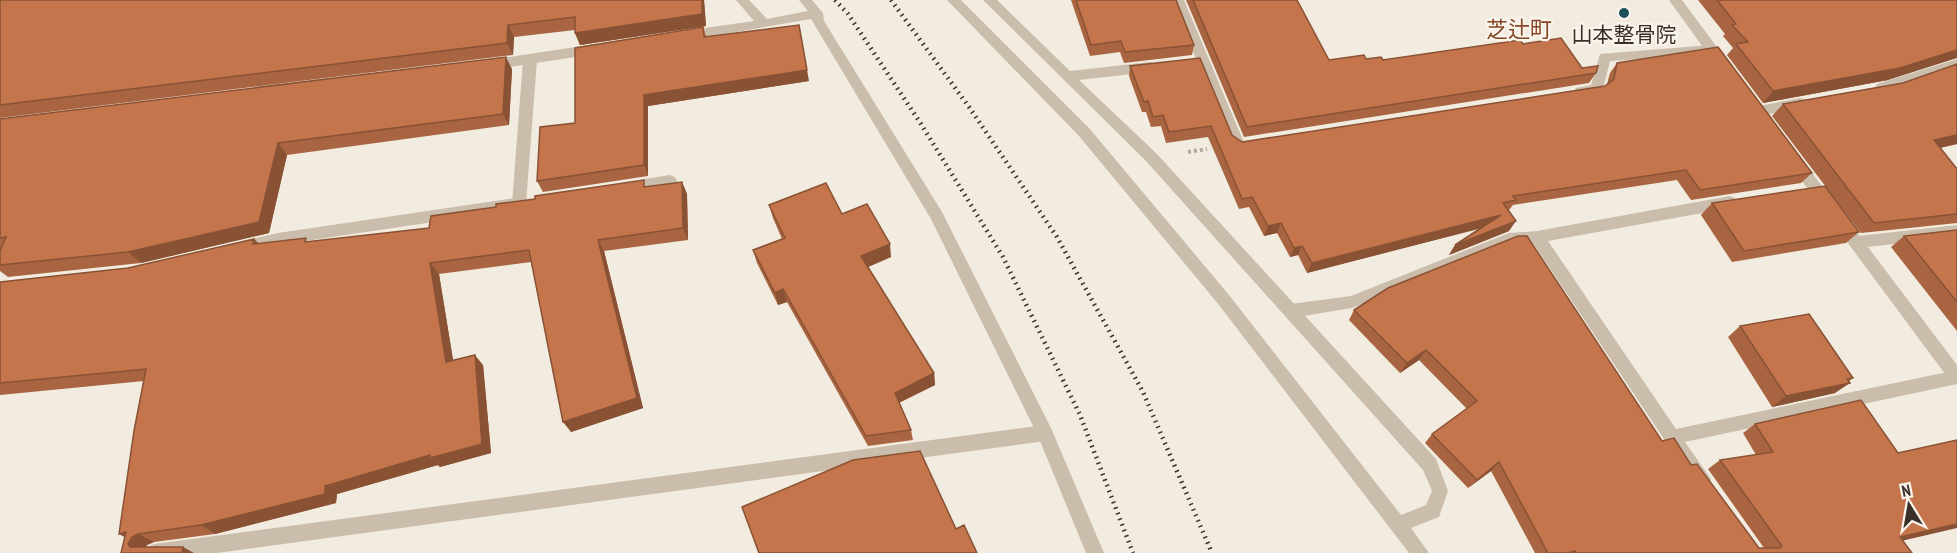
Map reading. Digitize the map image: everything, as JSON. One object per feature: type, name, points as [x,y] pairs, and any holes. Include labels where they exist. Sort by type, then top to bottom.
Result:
[{"type":"street","points":[[742,0],[764,23]]},
{"type":"street","points":[[805,0],[817,13],[818,21],[937,216],[1045,433],[1095,553]]},
{"type":"street","points":[[953,0],[1084,132],[1224,300],[1420,553]]},
{"type":"street","points":[[989,0],[1151,158],[1430,465],[1440,491],[1433,511],[1399,524]]},
{"type":"street","points":[[1178,0],[1198,62],[1244,144]]},
{"type":"street","points":[[1675,0],[1731,76]]},
{"type":"street","points":[[670,38],[800,18],[817,13]]},
{"type":"street","points":[[471,67],[612,47]]},
{"type":"street","points":[[1563,95],[1597,89],[1605,57],[1711,50]]},
{"type":"street","points":[[221,252],[278,239],[524,203],[530,60]]},
{"type":"street","points":[[1867,91],[1890,87],[1957,64]]},
{"type":"street","points":[[1068,76],[1169,65]]},
{"type":"street","points":[[1758,111],[1812,101]]},
{"type":"street","points":[[1672,437],[1957,377],[1858,242],[1810,190],[1784,146]]},
{"type":"street","points":[[612,190],[670,181]]},
{"type":"street","points":[[1290,311],[1353,302],[1509,239],[1537,237],[1745,200]]},
{"type":"street","points":[[1858,242],[1957,231]]},
{"type":"street","points":[[1537,237],[1672,437],[1715,495]]},
{"type":"street","points":[[154,553],[1045,433]]},
{"type":"path","points":[[1151,158],[1244,144]]},
{"type":"building","points":[[0,0],[702,0],[702,14],[575,33],[575,17],[508,25],[507,43],[0,105]]},
{"type":"building","points":[[1076,0],[1176,0],[1194,45],[1125,52],[1121,41],[1091,45]]},
{"type":"building","points":[[1193,0],[1297,0],[1329,60],[1364,55],[1366,59],[1381,57],[1383,60],[1520,40],[1523,44],[1561,38],[1582,68],[1598,66],[1596,73],[1247,127]]},
{"type":"building","points":[[1717,0],[1957,0],[1957,50],[1900,68],[1773,91],[1736,44],[1748,42],[1732,25],[1736,24]]},
{"type":"building","points":[[799,25],[807,70],[644,95],[644,165],[537,181],[540,127],[575,123],[575,48],[703,27],[704,37]]},
{"type":"building","points":[[1718,47],[1812,173],[1700,190],[1686,170],[1513,196],[1516,200],[1503,203],[1516,221],[1455,245],[1501,215],[1312,263],[1302,246],[1294,248],[1281,223],[1268,226],[1252,197],[1242,199],[1211,126],[1169,132],[1163,115],[1153,117],[1148,101],[1144,102],[1130,66],[1200,58],[1232,135],[1242,142],[1605,86],[1614,79],[1617,63]]},
{"type":"building","points":[[506,57],[503,114],[278,143],[259,222],[128,252],[0,265],[0,251],[6,237],[0,238],[0,119]]},
{"type":"building","points":[[1957,64],[1957,135],[1934,140],[1957,169],[1957,214],[1874,223],[1783,104],[1903,83]]},
{"type":"building","points":[[644,180],[644,187],[682,182],[683,228],[598,240],[637,398],[563,422],[529,250],[430,263],[446,362],[475,355],[482,444],[430,458],[430,455],[325,486],[325,494],[201,525],[138,534],[132,537],[128,544],[130,547],[183,547],[182,553],[121,553],[126,532],[119,534],[134,431],[146,369],[0,383],[0,282],[128,268],[254,239],[253,244],[306,238],[305,242],[429,228],[431,216],[496,207],[496,204],[535,199],[535,196]]},
{"type":"building","points":[[826,183],[842,214],[867,204],[890,244],[861,256],[934,373],[895,393],[911,430],[866,436],[783,289],[775,293],[753,250],[785,238],[769,205]]},
{"type":"building","points":[[1825,186],[1859,232],[1744,251],[1712,203]]},
{"type":"building","points":[[1957,230],[1957,302],[1904,236]]},
{"type":"building","points":[[1518,236],[1527,236],[1662,441],[1674,438],[1691,465],[1697,464],[1759,548],[1780,548],[1782,546],[1720,460],[1773,452],[1755,424],[1861,400],[1898,453],[1957,440],[1957,524],[1900,537],[1912,553],[1576,553],[1575,551],[1548,553],[1499,462],[1477,480],[1432,434],[1477,401],[1426,350],[1407,363],[1354,310],[1388,288]]},
{"type":"building","points":[[1809,314],[1853,378],[1847,379],[1850,383],[1786,396],[1740,326]]},
{"type":"building","points":[[920,451],[956,529],[964,525],[977,553],[759,553],[742,507],[853,460]]},
{"type":"railway","points":[[835,0],[848,14],[921,124],[1003,257],[1080,415],[1133,553]]},
{"type":"railway","points":[[891,0],[969,107],[1057,237],[1143,392],[1212,553]]},
{"type":"place","name":"山本整骨院","points":[[1624,13]]},
{"type":"district","name":"芝辻町","points":[[1519,29]]}]
